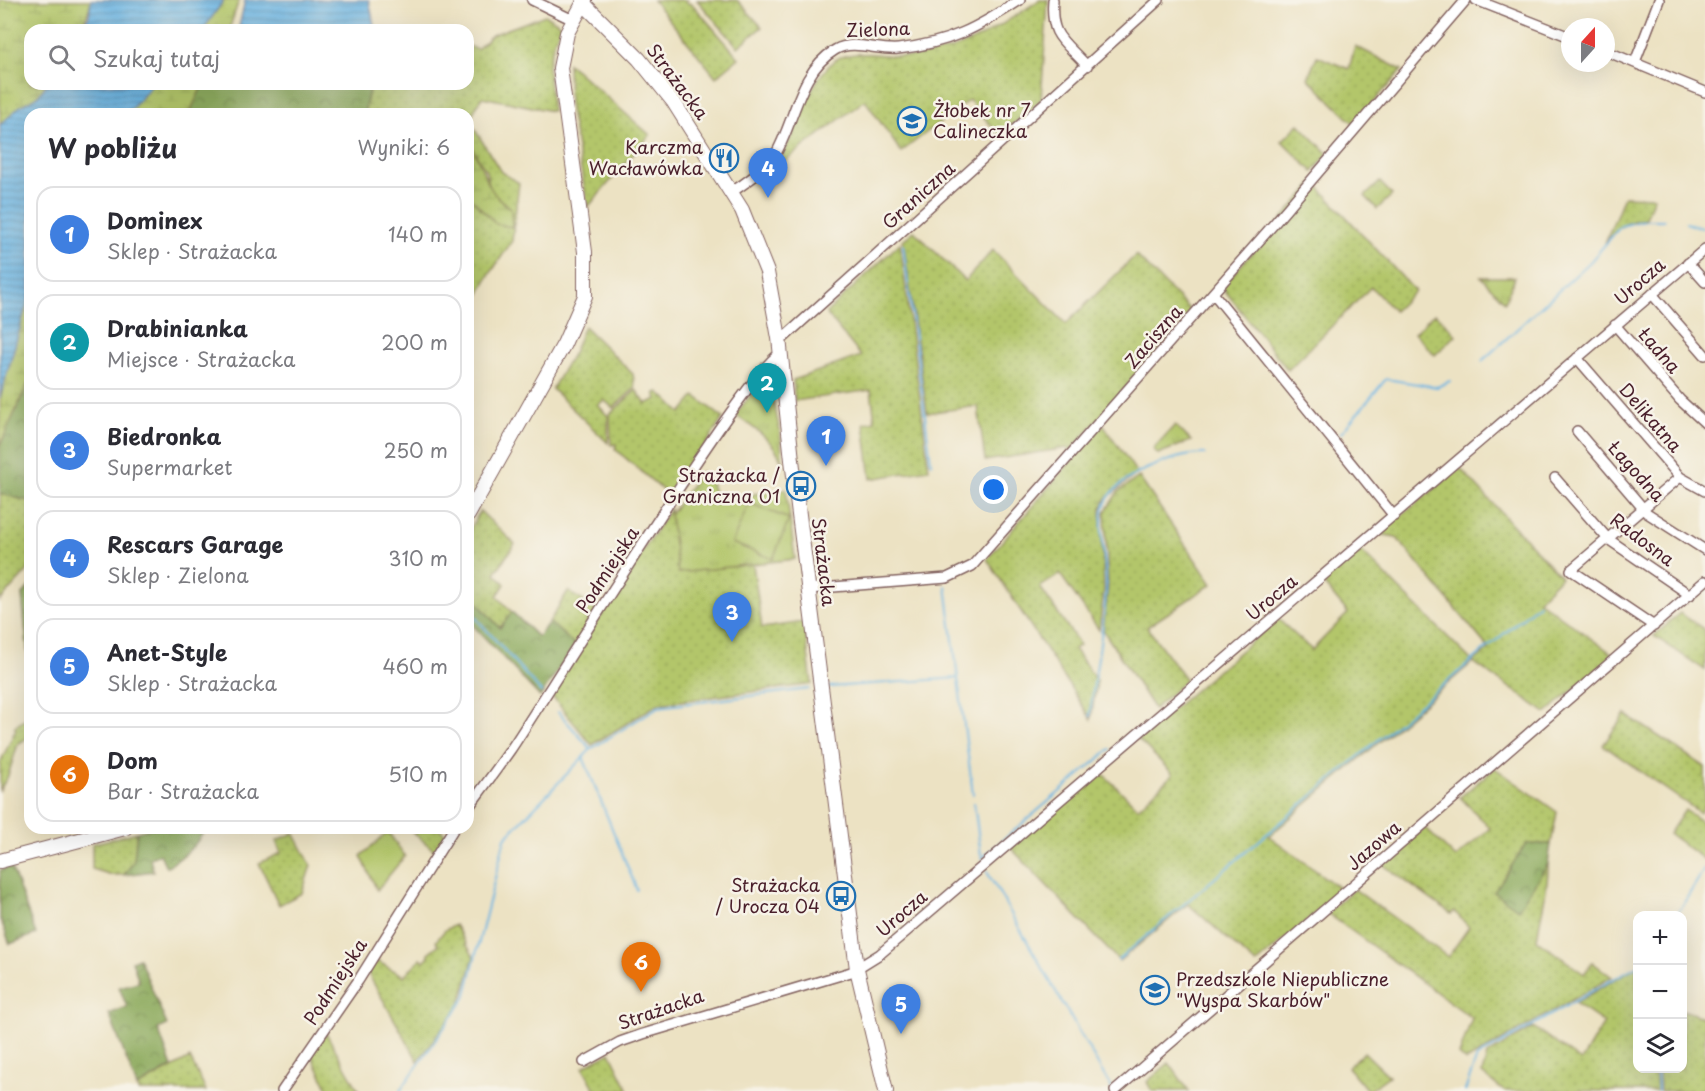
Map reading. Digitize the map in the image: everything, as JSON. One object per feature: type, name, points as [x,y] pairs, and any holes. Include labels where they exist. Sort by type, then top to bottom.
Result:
[{"type":"street","points":[[532,0],[573,20]]},
{"type":"street","name":"Zielona","points":[[732,192],[775,155],[805,85],[833,51],[852,45],[894,49],[949,40],[972,30],[1020,0]]},
{"type":"street","points":[[1053,0],[1052,22],[1055,31],[1087,66]]},
{"type":"street","name":"Graniczna","points":[[780,348],[1159,0]]},
{"type":"street","name":"Zaciszna","points":[[808,589],[947,578],[972,566],[1410,68],[1466,0]]},
{"type":"street","points":[[1476,0],[1561,33]]},
{"type":"street","points":[[1635,62],[1659,0]]},
{"type":"street","points":[[474,504],[564,344],[585,296],[585,252],[560,78],[564,41],[584,1]]},
{"type":"street","name":"Strażacka","points":[[584,1],[659,82],[732,192],[754,234],[767,272],[780,348],[808,589],[857,969],[886,1091]]},
{"type":"street","points":[[1615,54],[1705,92]]},
{"type":"street","name":"Urocza","points":[[857,969],[887,949],[1705,249]]},
{"type":"street","points":[[1688,263],[1705,282]]},
{"type":"street","points":[[1213,293],[1394,516]]},
{"type":"street","points":[[1652,294],[1705,355]]},
{"type":"street","name":"Ładna","points":[[1615,326],[1680,400],[1705,423]]},
{"type":"street","name":"Podmiejska","points":[[474,800],[512,748],[723,424],[767,362],[780,348]]},
{"type":"street","name":"Delikatna","points":[[1577,358],[1680,477],[1705,491]]},
{"type":"street","name":"Łagodna","points":[[1577,431],[1643,508],[1705,550]]},
{"type":"street","points":[[1654,626],[1571,570],[1680,477]]},
{"type":"street","name":"Radosna","points":[[1555,478],[1608,539],[1690,595]]},
{"type":"street","name":"Jazowa","points":[[1115,1091],[1705,581]]},
{"type":"street","points":[[0,861],[102,834]]},
{"type":"street","name":"Podmiejska","points":[[282,1091],[358,981],[450,834]]},
{"type":"street","name":"Strażacka","points":[[584,1062],[620,1042],[668,1025],[857,969]]},
{"type":"green space","points":[[0,0],[91,0],[83,24],[24,24],[24,90],[42,90],[37,97],[0,125]]},
{"type":"green space","points":[[224,0],[239,0],[231,24],[207,24]]},
{"type":"green space","points":[[653,0],[687,0],[685,2],[693,5],[739,58],[716,77]]},
{"type":"green space","points":[[697,0],[737,0],[762,27],[738,47]]},
{"type":"green space","points":[[1040,0],[1048,0],[1041,100],[1000,136],[969,100],[901,152],[865,100],[782,163],[780,160],[817,81],[835,60],[852,54],[907,57],[952,49],[982,36]]},
{"type":"green space","points":[[545,15],[562,25],[554,41],[548,66],[552,111],[482,97],[474,111],[474,108],[365,108],[369,90],[474,90],[474,48],[477,49],[492,35]]},
{"type":"green space","points":[[1355,46],[1402,70],[1354,124],[1308,78],[1317,56],[1349,69]]},
{"type":"green space","points":[[568,63],[650,135],[588,207],[569,104]]},
{"type":"green space","points":[[148,90],[200,90],[192,108],[132,108]]},
{"type":"green space","points":[[200,90],[369,90],[365,108],[192,108]]},
{"type":"green space","points":[[1299,124],[1328,154],[1313,172],[1282,141]]},
{"type":"green space","points":[[474,128],[501,172],[519,183],[512,241],[488,277],[474,304],[474,201],[481,209],[512,227],[511,208],[490,191],[486,171],[474,152]]},
{"type":"green space","points":[[474,151],[495,195],[511,208],[512,227],[496,224],[474,201]]},
{"type":"green space","points":[[1314,182],[1415,291],[1394,311],[1371,287],[1288,370],[1222,287]]},
{"type":"green space","points":[[1380,182],[1392,195],[1377,209],[1365,196]]},
{"type":"green space","points":[[1624,196],[1654,197],[1646,218],[1623,226],[1614,232],[1605,243]]},
{"type":"green space","points":[[914,231],[965,281],[993,250],[1066,324],[1136,255],[1191,311],[1070,452],[1067,448],[985,461],[978,406],[927,413],[903,240]]},
{"type":"green space","points":[[900,243],[929,469],[871,479],[864,423],[875,421],[871,390],[795,401],[793,380],[861,356],[826,313]]},
{"type":"green space","points":[[1481,277],[1515,277],[1505,302]]},
{"type":"green space","points":[[1435,313],[1456,335],[1435,355],[1414,333]]},
{"type":"green space","points":[[24,314],[24,392],[0,445],[0,398]]},
{"type":"green space","points":[[584,326],[633,374],[635,388],[613,408],[604,400],[598,405],[608,416],[608,443],[552,389],[574,351]]},
{"type":"green space","points":[[773,367],[772,396],[780,431],[783,465],[780,456],[770,442],[735,415]]},
{"type":"green space","points":[[636,390],[646,404],[657,399],[655,393],[659,392],[681,413],[695,396],[723,418],[672,498],[615,449],[616,444],[611,445],[610,414]]},
{"type":"green space","points":[[24,392],[24,500],[0,494],[0,445]]},
{"type":"green space","points":[[1103,424],[1137,473],[1105,500],[1101,510],[1104,590],[1099,630],[1060,574],[1040,587],[1080,645],[1074,649],[1097,681],[1091,719],[987,559]]},
{"type":"green space","points":[[1175,425],[1191,441],[1158,454],[1153,449]]},
{"type":"green space","points":[[1460,468],[1561,577],[1538,600],[1614,655],[1546,713],[1473,662],[1489,649],[1396,537],[1379,534]]},
{"type":"green space","points":[[701,472],[711,483],[716,500],[786,489],[795,559],[678,573],[670,515]]},
{"type":"green space","points":[[1139,477],[1212,584],[1147,627],[1186,680],[1154,709],[1103,630],[1108,586],[1105,512],[1118,492]]},
{"type":"green space","points":[[0,494],[24,500],[24,575],[0,601]]},
{"type":"green space","points":[[749,503],[789,519],[773,559],[732,543]]},
{"type":"green space","points":[[670,509],[678,573],[753,564],[762,628],[804,622],[812,684],[658,704],[592,745],[550,694]]},
{"type":"green space","points":[[480,511],[515,544],[495,573],[505,584],[497,596],[512,612],[500,628],[474,599],[474,522]]},
{"type":"green space","points":[[1360,550],[1473,662],[1269,836],[1342,890],[1256,964],[1188,904],[1119,961],[1010,847],[1100,771],[1138,808],[1173,774],[1138,739],[1278,619],[1312,650],[1348,613],[1322,582]]},
{"type":"green space","points":[[568,591],[598,611],[575,645],[549,622]]},
{"type":"green space","points":[[24,593],[24,616],[22,595]]},
{"type":"green space","points":[[474,599],[500,628],[512,612],[538,637],[549,622],[575,645],[540,697],[474,626]]},
{"type":"green space","points":[[1680,613],[1705,630],[1705,670],[1654,636]]},
{"type":"green space","points":[[1625,714],[1705,767],[1705,805],[1700,813],[1603,745]]},
{"type":"green space","points":[[24,720],[24,740],[18,744],[8,776],[0,790],[0,763],[16,729],[14,727]]},
{"type":"green space","points":[[1495,768],[1557,812],[1551,844],[1525,845],[1542,873],[1548,864],[1546,892],[1537,940],[1584,974],[1592,962],[1612,977],[1466,1061],[1459,1055],[1472,1018],[1327,913],[1354,889],[1448,957],[1469,927],[1454,911],[1451,914],[1382,864],[1425,828],[1456,858],[1490,828],[1460,797]]},
{"type":"green space","points":[[1685,810],[1705,824],[1705,860],[1669,834]]},
{"type":"green space","points":[[137,834],[134,861],[124,875],[112,875],[92,869],[92,844]]},
{"type":"green space","points":[[137,834],[202,834],[189,850],[166,867],[160,854],[150,858],[153,871],[124,875],[134,861]]},
{"type":"green space","points":[[295,834],[311,865],[302,893],[279,905],[259,863],[281,853],[276,841]]},
{"type":"green space","points":[[386,834],[389,834],[405,856],[377,890],[361,856]]},
{"type":"green space","points":[[415,834],[445,834],[435,851]]},
{"type":"green space","points":[[1526,844],[1551,844],[1548,864],[1518,909],[1494,892]]},
{"type":"green space","points":[[11,866],[36,934],[10,944],[0,918],[0,870]]},
{"type":"green space","points":[[455,925],[474,957],[460,1005],[418,1061],[366,970],[373,959],[404,976],[421,958],[424,961],[429,956],[428,953],[438,945],[436,941],[445,930]]},
{"type":"green space","points":[[139,958],[167,1025],[158,1029],[172,1067],[137,1087],[109,1014],[127,1007],[119,987],[139,982],[132,961]]},
{"type":"green space","points":[[1633,968],[1633,1073],[1655,1073],[1657,1091],[1504,1091],[1482,1074],[1487,1055],[1533,1027],[1581,1061],[1604,1023],[1575,1003]]},
{"type":"green space","points":[[1687,1011],[1705,1018],[1705,1091],[1660,1091],[1659,1073],[1687,1073]]},
{"type":"green space","points":[[326,1033],[359,1091],[329,1091],[311,1054]]},
{"type":"green space","points":[[610,1052],[629,1091],[596,1091],[583,1067]]},
{"type":"green space","points":[[1364,1052],[1389,1076],[1368,1091],[1348,1067]]},
{"type":"green space","points":[[190,1058],[206,1091],[139,1091],[137,1087]]},
{"type":"green space","points":[[1169,1063],[1189,1091],[1152,1091],[1147,1082]]},
{"type":"water","points":[[91,0],[224,0],[207,24],[84,24],[89,16]]},
{"type":"water","points":[[245,0],[369,0],[374,24],[240,24]]},
{"type":"water","points":[[42,90],[148,90],[132,108],[24,108],[24,314],[0,398],[0,125],[20,106],[37,97]]},
{"type":"waterway","points":[[1482,361],[1590,262],[1621,226],[1645,220],[1664,220]]},
{"type":"waterway","points":[[1686,223],[1702,228]]},
{"type":"waterway","points":[[903,245],[931,463]]},
{"type":"waterway","points":[[1341,433],[1386,379],[1437,387],[1450,381]]},
{"type":"waterway","points":[[1090,716],[1106,589],[1102,524],[1104,507],[1110,496],[1120,486],[1147,468],[1178,458],[1205,454]]},
{"type":"waterway","points":[[946,586],[973,794]]},
{"type":"waterway","points":[[1118,960],[1539,604]]},
{"type":"waterway","points":[[474,616],[541,692]]},
{"type":"waterway","points":[[829,687],[958,678]]},
{"type":"waterway","points":[[591,749],[658,707],[809,689]]},
{"type":"waterway","points":[[400,1091],[465,998],[505,838],[591,749],[558,712]]},
{"type":"waterway","points":[[982,858],[1110,749]]},
{"type":"waterway","points":[[583,757],[637,890]]},
{"type":"waterway","points":[[974,803],[981,855]]},
{"type":"waterway","points":[[1679,911],[1705,868]]},
{"type":"waterway","points":[[986,870],[1112,1089]]},
{"type":"waterway","points":[[1465,1091],[1477,1057],[1633,968]]},
{"type":"waterway","points":[[1657,1073],[1658,1091]]},
{"type":"place","name":"Żłobek nr 7 Calineczka","points":[[912,121]]},
{"type":"place","name":"Karczma Wacławówka","points":[[724,158]]},
{"type":"place","name":"Rescars Garage","points":[[768,198]]},
{"type":"place","name":"Drabinianka","points":[[767,413]]},
{"type":"place","name":"Dominex","points":[[826,466]]},
{"type":"place","name":"Strażacka / Graniczna 01","points":[[801,486]]},
{"type":"place","name":"Biedronka","points":[[732,642]]},
{"type":"place","name":"Strażacka / Urocza 04","points":[[841,896]]},
{"type":"place","name":"Przedszkole Niepubliczne \"Wyspa Skarbów\"","points":[[1155,990]]},
{"type":"place","name":"Dom","points":[[641,992]]},
{"type":"place","name":"Anet-Style","points":[[901,1034]]}]
